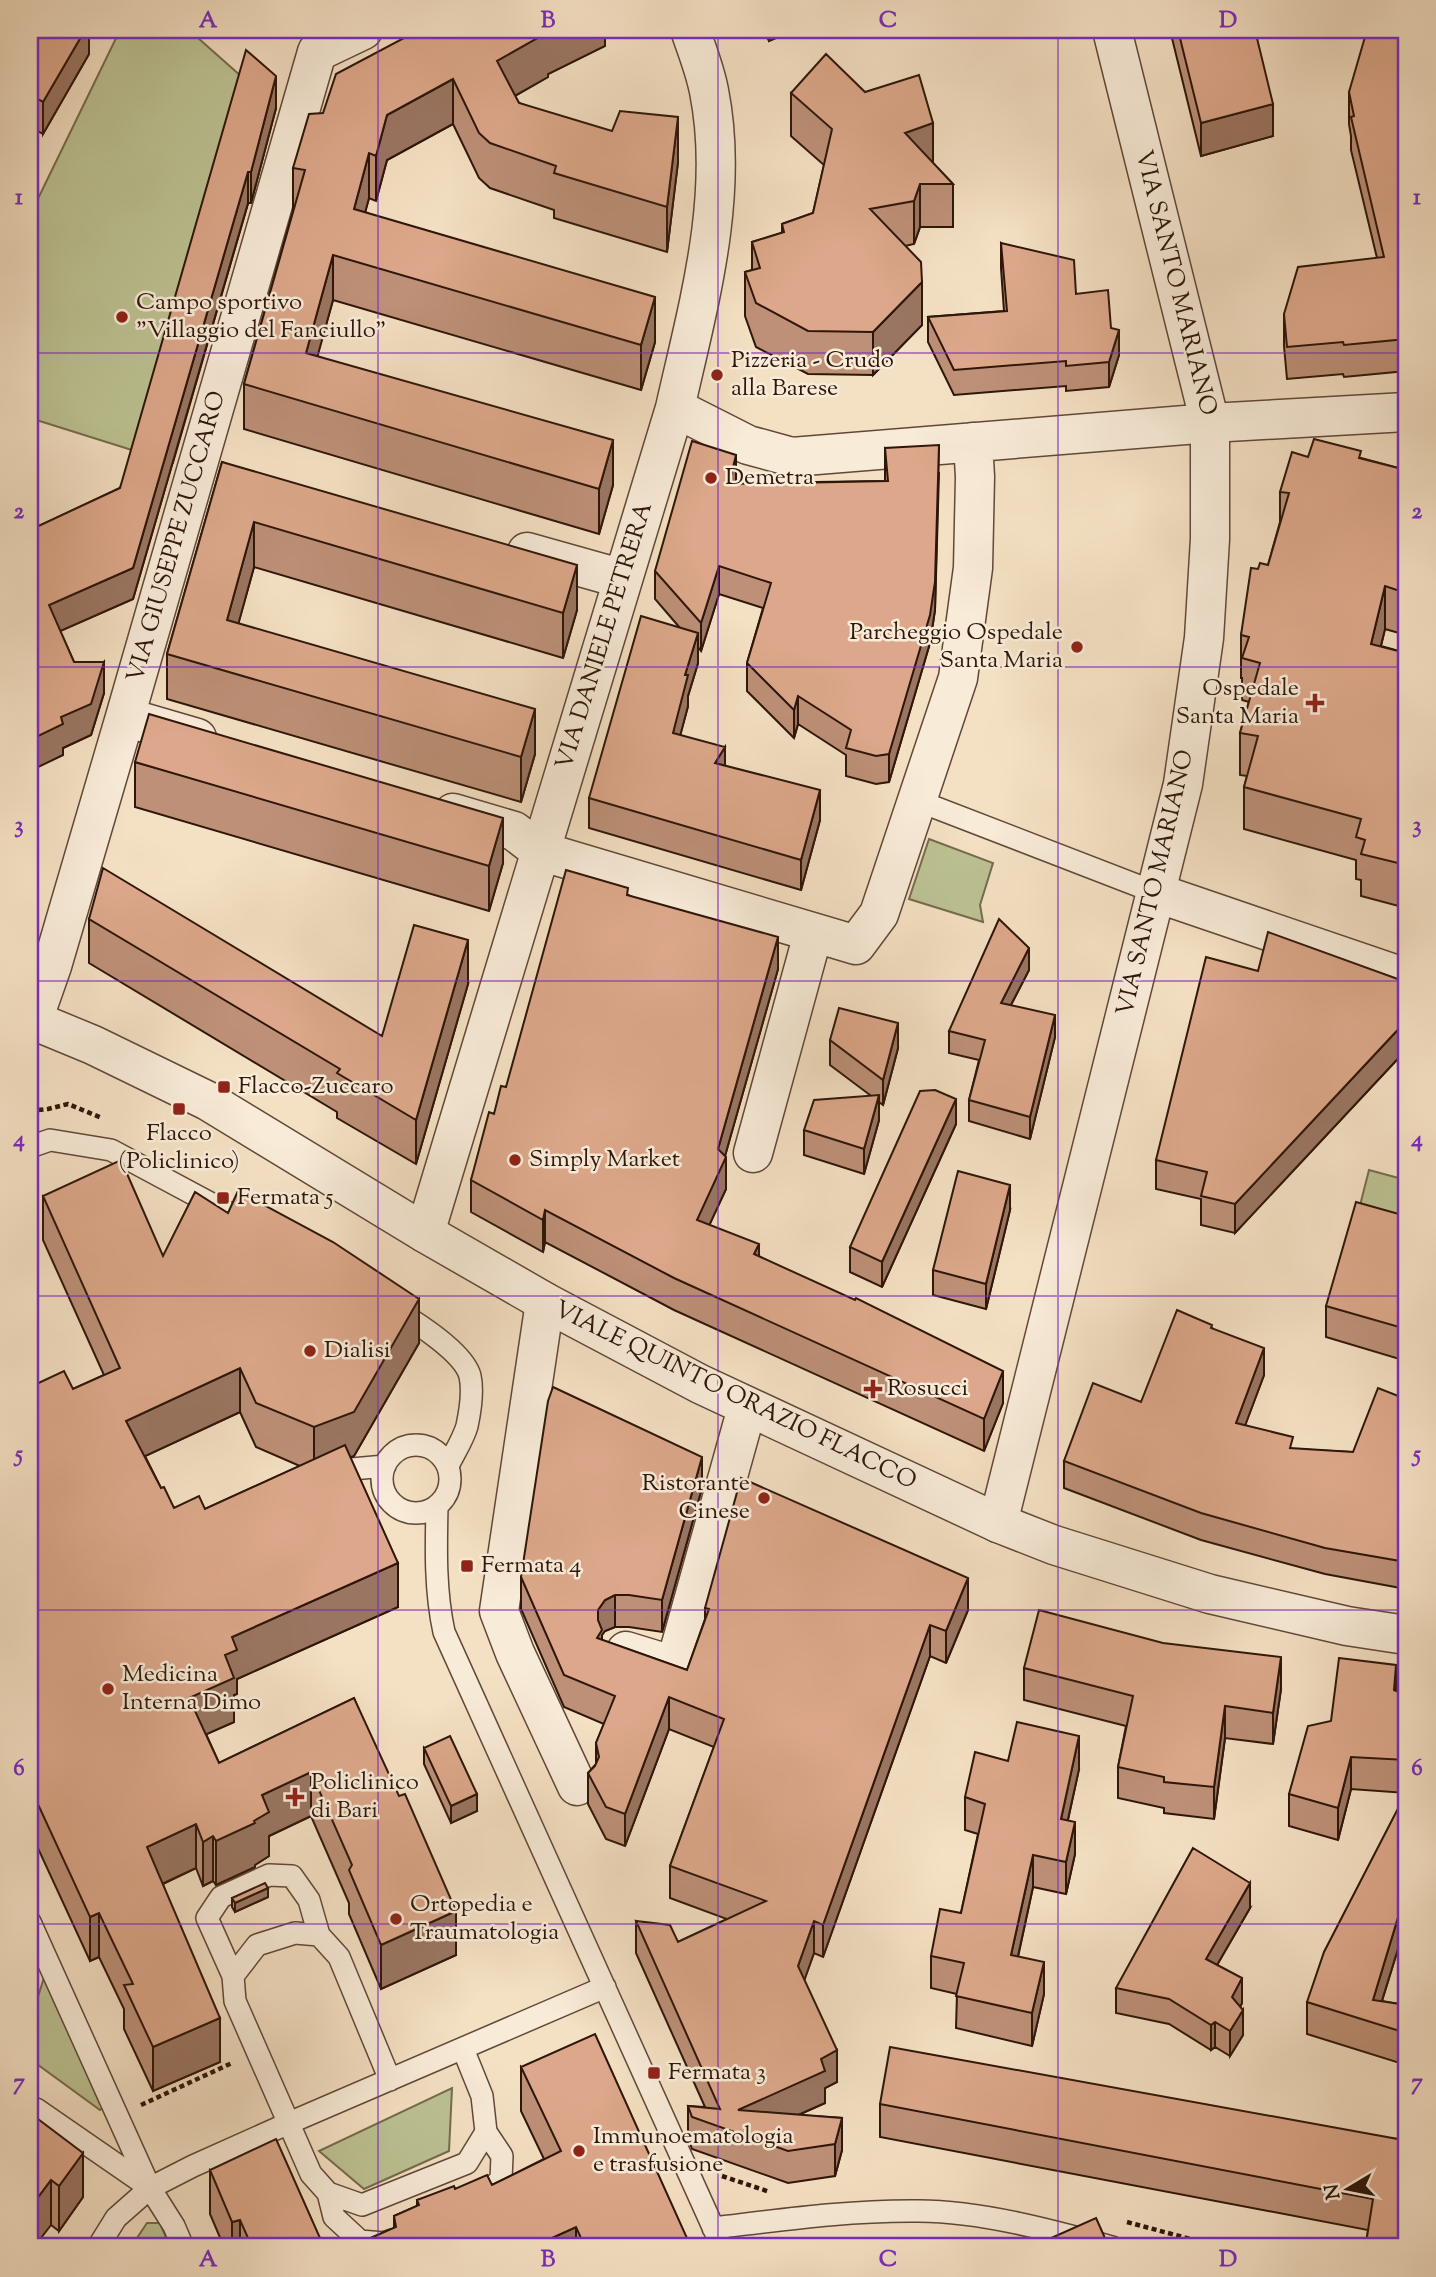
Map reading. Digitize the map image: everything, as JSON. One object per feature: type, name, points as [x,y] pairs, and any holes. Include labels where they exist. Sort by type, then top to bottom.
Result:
[{"type":"street","name":"VIA GIUSEPPE ZUCCARO","points":[[32,1020],[52,966],[125,717],[214,461],[317,52],[363,30]]},
{"type":"street","name":"VIA DANIELE PETRERA","points":[[425,1233],[675,408],[698,304],[709,244],[715,147],[709,92],[690,30]]},
{"type":"street","name":"VIA SANTO MARIANO","points":[[998,1523],[1183,784],[1204,638],[1210,539],[1210,423],[1112,30]]},
{"type":"street","points":[[675,408],[748,445],[792,457],[1210,423],[1406,412]]},
{"type":"street","points":[[420,804],[514,831],[540,851],[856,945],[879,915],[958,678],[973,568],[973,442]]},
{"type":"street","points":[[491,541],[623,579]]},
{"type":"street","points":[[125,717],[233,748]]},
{"type":"street","points":[[1157,893],[1406,978]]},
{"type":"street","points":[[753,1153],[813,934]]},
{"type":"street","name":"VIALE QUINTO ORAZIO FLACCO","points":[[32,1020],[93,1045],[208,1101],[425,1233],[545,1302],[747,1408],[998,1523],[1054,1545],[1210,1594],[1283,1613],[1406,1635]]},
{"type":"street","points":[[545,1302],[499,1611],[515,1653],[577,1786]]},
{"type":"street","points":[[619,1648],[675,1666],[747,1408]]},
{"type":"lane","points":[[916,800],[1157,893]]},
{"type":"lane","points":[[30,1147],[50,1140],[111,1150],[270,1236]]},
{"type":"lane","points":[[379,1300],[441,1342],[462,1361],[470,1377],[466,1427],[447,1466]]},
{"type":"lane","points":[[422,1446],[432,1450],[447,1466],[449,1488],[437,1506],[416,1514],[395,1506],[387,1498],[383,1488],[385,1466],[400,1450],[422,1446]]},
{"type":"lane","points":[[316,1485],[352,1469],[385,1466]]},
{"type":"lane","points":[[437,1506],[436,1556],[439,1609],[444,1632],[717,2237],[850,2212],[922,2211],[998,2220],[1112,2247]]},
{"type":"lane","points":[[390,2080],[339,1957],[320,1935],[309,1900],[292,1876],[269,1875],[221,1897],[207,1918],[233,1976],[235,2001],[311,2174],[328,2193],[334,2217],[360,2241],[384,2243],[407,2234]]},
{"type":"lane","points":[[30,1922],[150,2188],[174,2226],[183,2247]]},
{"type":"lane","points":[[233,1976],[257,1945],[295,1933],[320,1935]]},
{"type":"lane","points":[[98,2247],[116,2218],[150,2188],[289,2123],[605,1987]]},
{"type":"lane","points":[[463,2049],[482,2096],[486,2132],[502,2156],[500,2179],[465,2212]]},
{"type":"lane","points":[[30,2111],[36,2109],[150,2188]]},
{"type":"lane","points":[[328,2193],[362,2205],[467,2163],[486,2132]]},
{"type":"green space","name":"Campo sportivo \"Villaggio del Fanciullo\"","points":[[120,30],[189,30],[276,107],[173,463],[30,418],[30,215]]},
{"type":"green space","points":[[929,839],[993,863],[980,905],[983,922],[909,899]]},
{"type":"green space","points":[[1369,1170],[1406,1180],[1406,1235],[1356,1221]]},
{"type":"green space","points":[[45,1974],[104,2107],[100,2110],[30,2059],[30,2023]]},
{"type":"green space","points":[[452,2088],[449,2151],[364,2189],[319,2151]]},
{"type":"green space","points":[[147,2223],[160,2223],[170,2247],[131,2247]]},
{"type":"building","points":[[30,30],[85,30],[43,102],[30,95]]},
{"type":"building","points":[[419,30],[547,30],[548,32],[497,61],[519,103],[612,131],[620,111],[678,117],[667,207],[554,173],[556,166],[490,143],[479,133],[453,79],[387,115],[376,156],[369,153],[354,209],[655,297],[641,345],[333,255],[306,353],[613,440],[599,489],[244,384],[305,170],[293,168],[309,114],[323,113],[336,74]]},
{"type":"building","points":[[1178,30],[1255,30],[1273,104],[1201,123]]},
{"type":"building","points":[[1367,30],[1406,30],[1406,339],[1287,347],[1284,314],[1298,267],[1384,257],[1351,117],[1354,116],[1349,92]]},
{"type":"building","points":[[246,50],[276,76],[251,172],[248,172],[133,568],[49,605],[74,662],[104,662],[91,704],[61,717],[63,724],[30,740],[30,530],[120,488]]},
{"type":"building","points":[[826,54],[865,92],[919,75],[933,123],[905,133],[953,184],[920,184],[914,201],[870,209],[921,262],[922,282],[873,332],[808,331],[756,303],[745,272],[760,268],[752,242],[784,232],[782,224],[813,213],[832,129],[791,93]]},
{"type":"building","points":[[1001,243],[1074,260],[1076,294],[1108,290],[1111,328],[1119,330],[1109,362],[1066,366],[1066,361],[954,370],[928,317],[1007,311]]},
{"type":"building","name":"Ospedale Santa Maria","points":[[1314,439],[1361,451],[1359,458],[1406,470],[1406,593],[1385,586],[1371,644],[1406,653],[1406,865],[1361,854],[1365,840],[1356,837],[1361,819],[1244,787],[1258,736],[1240,733],[1260,663],[1242,658],[1249,637],[1241,635],[1251,568],[1258,569],[1260,563],[1268,565],[1289,493],[1280,492],[1292,452],[1308,457]]},
{"type":"building","points":[[692,441],[736,455],[729,484],[888,481],[885,448],[939,445],[935,582],[930,615],[889,754],[876,756],[846,748],[851,730],[798,696],[794,710],[747,663],[771,583],[719,566],[701,623],[655,571]]},
{"type":"building","points":[[222,462],[577,565],[563,613],[254,522],[227,620],[535,709],[521,757],[167,654]]},
{"type":"building","points":[[641,616],[698,633],[685,675],[688,675],[673,733],[725,747],[715,763],[820,790],[801,860],[589,798]]},
{"type":"building","points":[[149,714],[503,818],[489,866],[135,762]]},
{"type":"building","points":[[103,868],[382,1036],[414,925],[468,940],[416,1120],[337,1073],[340,1069],[89,919]]},
{"type":"building","points":[[566,870],[628,888],[627,895],[778,937],[718,1149],[726,1157],[697,1220],[759,1244],[754,1254],[855,1300],[856,1298],[1003,1371],[984,1419],[674,1278],[545,1210],[543,1220],[471,1180],[489,1112],[494,1114],[501,1086],[506,1087]]},
{"type":"building","points":[[999,919],[1029,948],[1001,1003],[1055,1015],[1030,1117],[969,1100],[985,1040],[949,1031]]},
{"type":"building","points":[[1268,932],[1406,982],[1406,1021],[1235,1204],[1201,1196],[1207,1172],[1156,1160],[1206,957],[1258,971]]},
{"type":"building","points":[[839,1008],[898,1023],[883,1080],[830,1040]]},
{"type":"building","points":[[935,1090],[956,1099],[882,1262],[850,1247],[920,1091]]},
{"type":"building","points":[[879,1095],[864,1149],[804,1130],[814,1100]]},
{"type":"building","points":[[121,1160],[163,1256],[195,1192],[228,1213],[238,1191],[333,1242],[419,1299],[354,1412],[314,1427],[256,1403],[240,1368],[126,1421],[174,1508],[199,1496],[205,1509],[345,1445],[398,1563],[232,1637],[237,1650],[225,1655],[234,1678],[189,1698],[219,1763],[354,1698],[399,1796],[405,1794],[456,1911],[381,1945],[349,1870],[352,1865],[311,1772],[262,1795],[269,1812],[254,1821],[255,1823],[216,1841],[213,1836],[203,1842],[196,1824],[147,1847],[220,2018],[153,2047],[124,1985],[133,1984],[99,1913],[90,1917],[30,1787],[30,1387],[64,1371],[73,1389],[120,1368],[43,1196]]},
{"type":"building","points":[[958,1171],[1010,1185],[986,1284],[933,1270]]},
{"type":"building","points":[[1356,1202],[1406,1216],[1406,1329],[1326,1306]]},
{"type":"building","points":[[1177,1310],[1212,1325],[1211,1328],[1264,1348],[1236,1423],[1293,1437],[1290,1448],[1353,1452],[1378,1388],[1406,1399],[1406,1562],[1325,1548],[1201,1513],[1064,1461],[1093,1383],[1141,1402]]},
{"type":"building","points":[[553,1387],[702,1457],[662,1600],[615,1595],[605,1600],[598,1610],[602,1630],[597,1638],[687,1670],[709,1609],[705,1608],[741,1478],[968,1578],[946,1631],[930,1625],[823,1925],[814,1921],[798,1966],[837,2050],[821,2059],[825,2071],[738,2110],[842,2118],[835,2144],[788,2151],[692,2117],[688,2106],[720,2109],[636,1921],[670,1925],[678,1942],[766,1901],[670,1866],[724,1719],[669,1697],[625,1814],[606,1807],[588,1773],[599,1757],[596,1743],[615,1696],[564,1675],[521,1577],[548,1401]]},
{"type":"building","points":[[1039,1610],[1163,1643],[1281,1657],[1273,1713],[1225,1706],[1214,1787],[1164,1782],[1164,1777],[1118,1767],[1133,1696],[1024,1668]]},
{"type":"building","points":[[1339,1658],[1396,1665],[1394,1690],[1406,1695],[1406,1760],[1351,1757],[1338,1808],[1289,1794],[1308,1726],[1331,1721]]},
{"type":"building","points":[[1017,1722],[1079,1736],[1061,1819],[1075,1822],[1066,1862],[1033,1855],[1011,1955],[1044,1962],[1032,2013],[956,1996],[964,1963],[931,1956],[940,1909],[961,1913],[985,1804],[965,1797],[975,1752],[1008,1761]]},
{"type":"building","points":[[450,1736],[477,1794],[451,1806],[424,1748]]},
{"type":"building","points":[[1406,1793],[1406,1891],[1373,2000],[1406,2005],[1406,2033],[1307,2002],[1324,1952]]},
{"type":"building","points":[[1193,1848],[1250,1883],[1206,1959],[1242,1978],[1232,1997],[1243,2010],[1230,2031],[1215,2022],[1211,2025],[1169,1999],[1116,1988]]},
{"type":"building","points":[[265,1883],[268,1888],[235,1903],[232,1898]]},
{"type":"building","points":[[595,2034],[691,2247],[585,2247],[576,2227],[532,2247],[350,2247],[396,2227],[394,2216],[419,2205],[417,2200],[454,2186],[455,2189],[487,2175],[492,2185],[561,2151],[521,2067]]},
{"type":"building","points":[[890,2047],[1398,2139],[1406,2091],[1406,2247],[1381,2247],[1366,2243],[1373,2199],[880,2104]]},
{"type":"building","points":[[30,2113],[83,2153],[59,2186],[51,2180],[30,2208]]},
{"type":"building","points":[[276,2139],[324,2247],[252,2247],[240,2220],[232,2222],[210,2170]]},
{"type":"building","points":[[1096,2218],[1109,2247],[1031,2247]]},
{"type":"place","name":"Campo sportivo \"Villaggio del Fanciullo\"","points":[[122,317]]},
{"type":"place","name":"Pizzeria - Crudo alla Barese","points":[[717,375]]},
{"type":"place","name":"Demetra","points":[[711,478]]},
{"type":"place","name":"Parcheggio Ospedale Santa Maria","points":[[1077,647]]},
{"type":"place","name":"Ospedale Santa Maria","points":[[1315,703]]},
{"type":"place","name":"Flacco-Zuccaro","points":[[224,1087]]},
{"type":"place","name":"Flacco (Policlinico)","points":[[179,1109]]},
{"type":"place","name":"Simply Market","points":[[515,1160]]},
{"type":"place","name":"Fermata 5","points":[[223,1198]]},
{"type":"place","name":"Dialisi","points":[[310,1351]]},
{"type":"place","name":"Rosucci","points":[[873,1389]]},
{"type":"place","name":"Ristorante Cinese","points":[[764,1498]]},
{"type":"place","name":"Fermata 4","points":[[467,1566]]},
{"type":"place","name":"Medicina Interna Dimo","points":[[108,1689]]},
{"type":"place","name":"Policlinico di Bari","points":[[295,1797]]},
{"type":"place","name":"Ortopedia e Traumatologia","points":[[396,1919]]},
{"type":"place","name":"Fermata 3","points":[[654,2073]]},
{"type":"place","name":"Immunoematologia e trasfusione","points":[[579,2151]]}]
